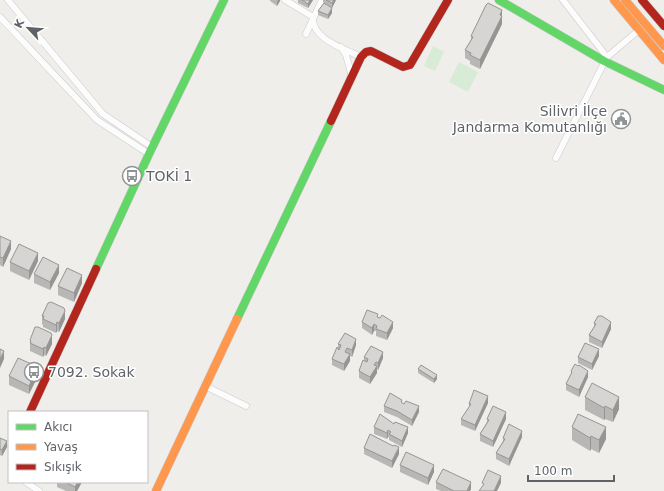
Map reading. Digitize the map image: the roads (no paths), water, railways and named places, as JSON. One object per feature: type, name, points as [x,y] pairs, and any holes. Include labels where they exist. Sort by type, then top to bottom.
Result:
[{"type":"main road","points":[[30,411],[150,151],[224,0]]},
{"type":"main road","points":[[156,491],[361,57],[366,52],[371,51],[402,67],[410,65],[448,0]]},
{"type":"main road","points":[[499,0],[507,2],[605,59],[664,90]]},
{"type":"main road","points":[[614,0],[664,60]]},
{"type":"main road","points":[[625,0],[664,46]]},
{"type":"main road","points":[[642,0],[664,26]]},
{"type":"street","points":[[8,0],[103,114],[150,151]]},
{"type":"street","points":[[285,0],[313,17]]},
{"type":"street","points":[[306,34],[322,0]]},
{"type":"street","points":[[563,0],[605,59]]},
{"type":"street","points":[[0,17],[97,120],[150,151]]},
{"type":"street","points":[[313,17],[313,24],[319,34],[361,57]]},
{"type":"street","points":[[556,158],[605,59],[639,30]]},
{"type":"street","points":[[340,46],[346,55],[352,77]]},
{"type":"street","points":[[205,386],[246,406]]},
{"type":"street","points":[[27,483],[39,491]]},
{"type":"place","name":"Silivri İlçe Jandarma Komutanlığı","points":[[621,119]]},
{"type":"place","name":"TOKİ 1","points":[[132,176]]},
{"type":"place","name":"7092. Sokak","points":[[34,372]]}]
